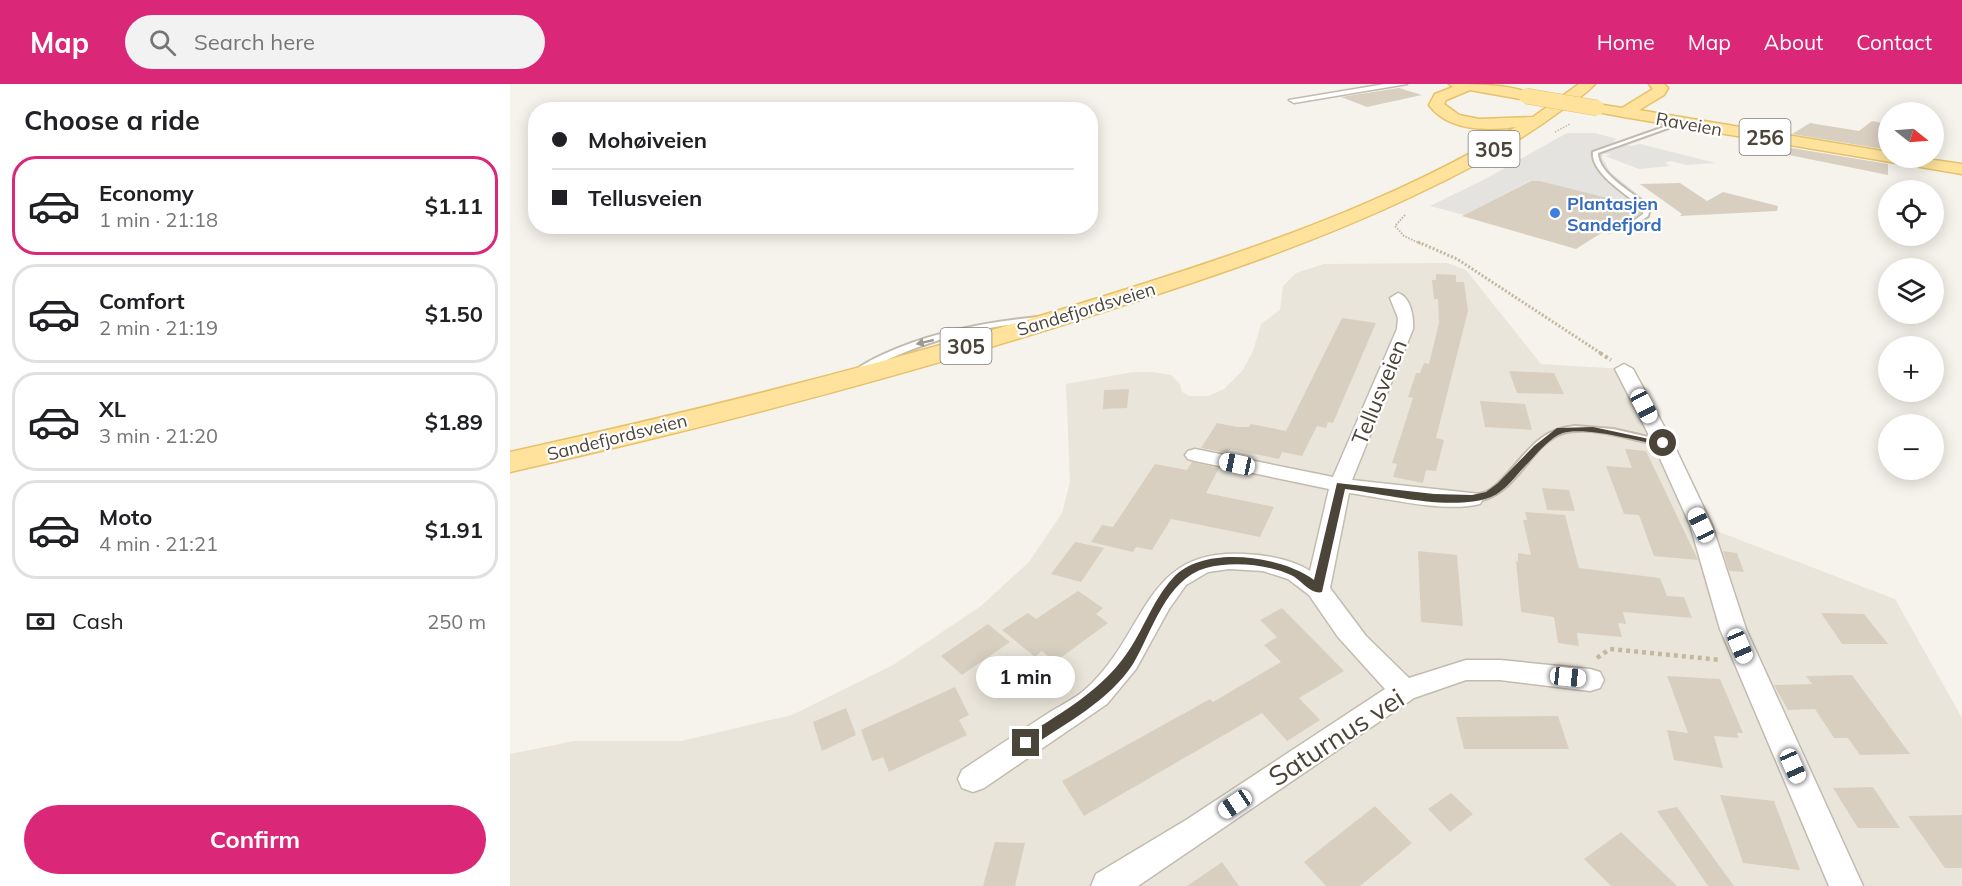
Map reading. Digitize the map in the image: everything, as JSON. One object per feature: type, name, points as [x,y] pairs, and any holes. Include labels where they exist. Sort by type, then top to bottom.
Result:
[{"type":"main road","name":"305","points":[[1451,84],[1431,98],[1431,108],[1455,120],[1495,131],[1498,134],[1496,140]]},
{"type":"main road","name":"Sandefjordsveien","points":[[1411,200],[1578,84]]},
{"type":"main road","name":"Sandefjordsveien","points":[[510,462],[847,379],[1065,317],[1219,267],[1333,223],[1411,200],[1544,117],[1588,84]]},
{"type":"main road","points":[[1624,113],[1659,92],[1660,87],[1656,84]]},
{"type":"main road","points":[[1642,116],[1668,93],[1668,89],[1662,84]]},
{"type":"main road","name":"305","points":[[1463,85],[1440,97],[1436,105],[1446,114],[1472,122],[1501,126],[1528,120]]},
{"type":"main road","name":"Raveien","points":[[1463,85],[1878,155]]},
{"type":"main road","name":"Raveien","points":[[1944,164],[1960,166]]},
{"type":"street","points":[[1294,100],[1403,84]]},
{"type":"street","name":"Tellusveien","points":[[1318,589],[1340,485],[1405,329],[1406,318],[1398,298]]},
{"type":"street","points":[[1624,369],[1663,443],[1701,525],[1733,629],[1846,886]]},
{"type":"street","points":[[1195,455],[1340,485],[1434,498],[1472,499]]},
{"type":"street","points":[[973,779],[1097,696],[1127,662],[1159,603],[1178,579],[1202,565],[1229,561],[1264,563],[1296,573],[1318,589],[1340,623],[1375,663],[1404,690]]},
{"type":"street","name":"Saturnus vei","points":[[1108,886],[1197,830],[1404,690],[1466,670],[1500,670],[1590,680]]},
{"type":"lane","points":[[1633,224],[1646,215],[1647,208],[1601,171],[1595,156],[1596,152],[1683,122]]},
{"type":"lane","points":[[1472,499],[1489,494],[1502,485],[1537,448],[1560,430],[1593,430],[1663,443]]},
{"type":"path","points":[[1551,135],[1571,123]]},
{"type":"path","points":[[1411,200],[1395,226],[1404,236],[1457,259],[1624,369]]},
{"type":"path","points":[[1590,680],[1592,662],[1610,649],[1747,663]]},
{"type":"shaded area","points":[[1567,133],[1595,133],[1617,139],[1613,141],[1631,146],[1640,144],[1716,163],[1686,165],[1671,161],[1665,163],[1670,166],[1639,169],[1605,156],[1612,154],[1603,154],[1602,157],[1610,172],[1650,204],[1639,208],[1540,181],[1530,181],[1464,215],[1430,206],[1485,179]]},
{"type":"shaded area","points":[[1447,263],[1466,270],[1541,364],[1624,369],[1701,525],[1895,599],[1962,718],[1962,886],[510,886],[510,754],[574,741],[681,741],[792,715],[893,665],[981,606],[1029,562],[1062,513],[1070,482],[1066,384],[1133,372],[1153,372],[1171,375],[1180,384],[1182,392],[1190,396],[1208,396],[1224,389],[1242,371],[1253,351],[1261,324],[1280,310],[1283,286],[1296,273],[1324,264]]},
{"type":"building","points":[[1399,88],[1422,95],[1367,107],[1341,97]]},
{"type":"building","points":[[1872,121],[1878,122],[1878,148],[1792,134],[1810,123],[1859,131]]},
{"type":"building","points":[[1774,145],[1878,162],[1878,168],[1888,168],[1888,175],[1764,150]]},
{"type":"building","points":[[1531,181],[1540,181],[1635,205],[1642,210],[1610,234],[1603,232],[1576,249],[1462,216]]},
{"type":"building","points":[[1680,183],[1707,201],[1723,192],[1778,206],[1777,211],[1680,216],[1682,214],[1640,184]]},
{"type":"building","points":[[1436,274],[1456,275],[1456,282],[1464,282],[1468,311],[1436,438],[1444,440],[1436,471],[1426,470],[1423,483],[1393,477],[1397,464],[1392,463],[1413,398],[1408,397],[1416,373],[1420,373],[1424,363],[1429,364],[1439,323],[1438,299],[1434,299],[1432,280],[1436,280]]},
{"type":"building","points":[[1342,318],[1376,323],[1333,423],[1328,422],[1326,428],[1317,426],[1302,456],[1282,452],[1279,459],[1230,449],[1227,453],[1201,448],[1217,423],[1237,427],[1249,427],[1251,424],[1286,431]]},
{"type":"building","points":[[1509,371],[1554,373],[1564,394],[1517,393]]},
{"type":"building","points":[[1129,389],[1127,408],[1103,409],[1104,390]]},
{"type":"building","points":[[1480,401],[1525,404],[1532,430],[1485,427]]},
{"type":"building","points":[[1625,449],[1646,451],[1698,560],[1654,556],[1639,515],[1624,514],[1606,466],[1632,468]]},
{"type":"building","points":[[1192,462],[1219,468],[1206,493],[1274,507],[1260,537],[1171,519],[1152,550],[1136,547],[1133,552],[1091,542],[1102,525],[1113,527],[1155,464],[1187,470]]},
{"type":"building","points":[[1542,488],[1569,490],[1575,511],[1547,510]]},
{"type":"building","points":[[1525,512],[1565,515],[1579,568],[1660,578],[1667,596],[1684,597],[1692,618],[1623,612],[1626,624],[1618,623],[1622,637],[1577,633],[1579,646],[1558,643],[1554,617],[1521,612],[1516,561],[1518,562],[1518,553],[1531,555],[1523,520],[1527,520]]},
{"type":"building","points":[[1075,542],[1104,548],[1081,582],[1051,574]]},
{"type":"building","points":[[1418,551],[1457,555],[1463,626],[1421,622]]},
{"type":"building","points":[[1723,551],[1737,553],[1744,572],[1729,571]]},
{"type":"building","points":[[1078,591],[1103,608],[1096,614],[1108,623],[1055,662],[1042,651],[1035,657],[1002,630],[1028,613],[1036,619]]},
{"type":"building","points":[[1282,608],[1344,671],[1299,698],[1320,720],[1287,741],[1262,713],[1084,816],[1062,781],[1210,699],[1213,702],[1281,662],[1264,645],[1277,637],[1260,620]]},
{"type":"building","points":[[1821,613],[1864,614],[1888,644],[1842,644]]},
{"type":"building","points":[[988,624],[1010,642],[962,675],[941,656]]},
{"type":"building","points":[[1852,675],[1910,754],[1860,755],[1848,738],[1834,738],[1815,709],[1788,710],[1774,685],[1812,684],[1806,676]]},
{"type":"building","points":[[1667,676],[1720,679],[1743,733],[1737,733],[1739,738],[1714,736],[1723,768],[1674,760],[1667,730],[1688,733]]},
{"type":"building","points":[[955,687],[969,715],[959,720],[967,735],[889,772],[883,757],[872,761],[861,730]]},
{"type":"building","points":[[846,708],[856,735],[822,751],[813,722]]},
{"type":"building","points":[[1558,716],[1569,749],[1464,749],[1456,717]]},
{"type":"building","points":[[1873,787],[1900,828],[1858,828],[1833,788]]},
{"type":"building","points":[[1451,793],[1473,814],[1450,832],[1428,809]]},
{"type":"building","points":[[1720,795],[1774,801],[1800,870],[1743,863]]},
{"type":"building","points":[[1375,806],[1412,843],[1360,886],[1326,886],[1304,862]]},
{"type":"building","points":[[1677,807],[1734,886],[1708,886],[1657,811]]},
{"type":"building","points":[[1962,815],[1962,868],[1945,868],[1908,816]]},
{"type":"building","points":[[1621,832],[1677,886],[1611,886],[1584,859]]},
{"type":"building","points":[[995,842],[1025,843],[1015,886],[983,886]]},
{"type":"building","points":[[1222,862],[1239,886],[1187,886]]},
{"type":"place","name":"Plantasjen Sandefjord","points":[[1555,213]]},
{"type":"route","points":[[1026,743],[1097,696],[1127,662],[1159,603],[1178,579],[1202,565],[1229,561],[1264,563],[1296,573],[1318,589],[1340,485],[1434,498],[1472,499],[1489,494],[1502,485],[1537,448],[1560,430],[1593,430],[1663,443]]}]
